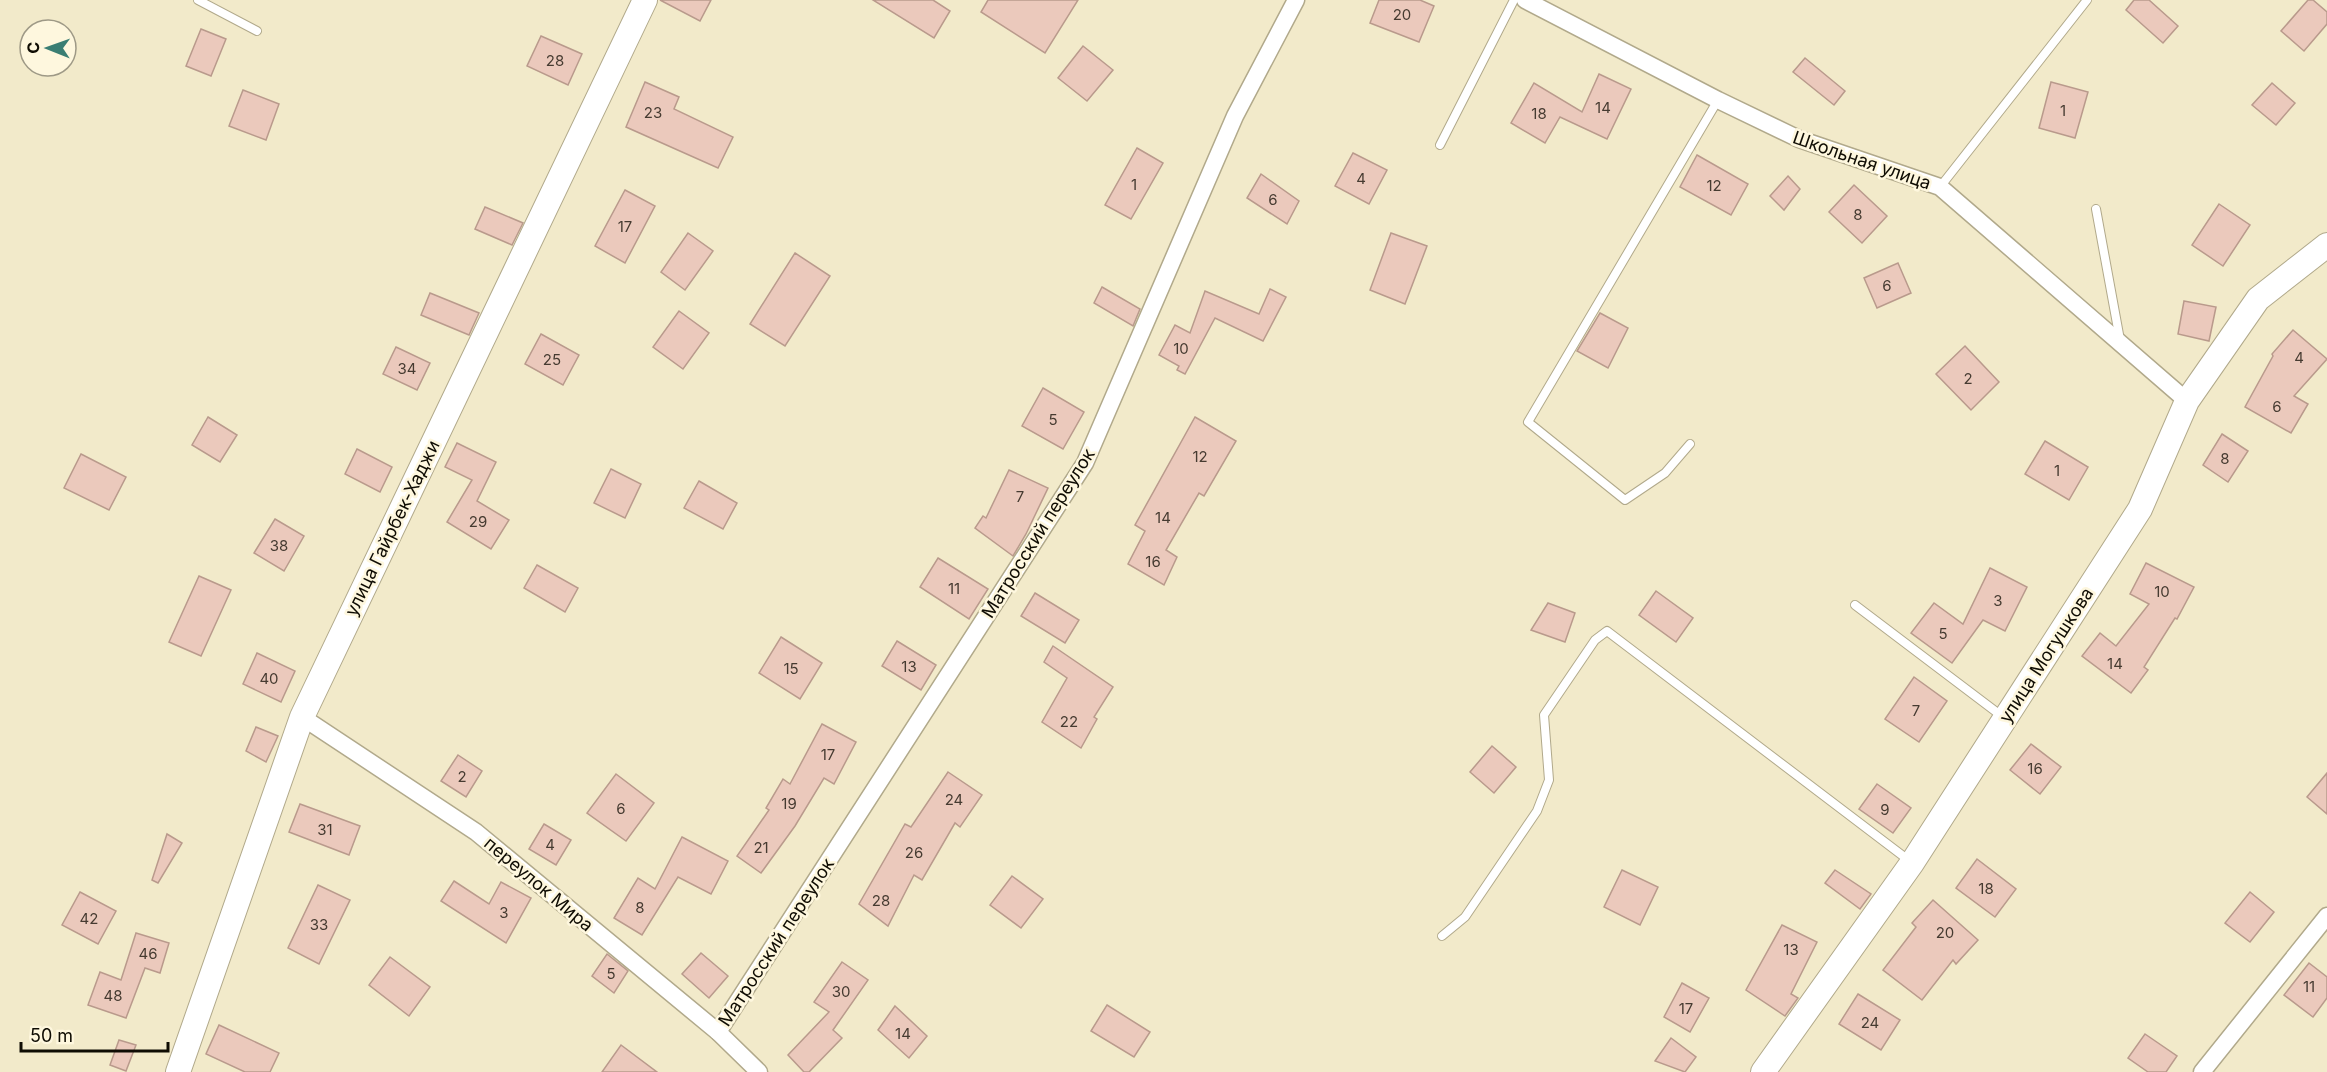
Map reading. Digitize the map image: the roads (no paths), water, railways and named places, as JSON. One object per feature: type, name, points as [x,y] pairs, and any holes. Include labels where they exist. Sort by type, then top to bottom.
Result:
[{"type":"street","name":"улица Гайрбек-Хаджи","points":[[178,1072],[302,717],[645,0]]},
{"type":"street","name":"Матросский переулок","points":[[718,1032],[1085,464],[1235,116],[1296,0]]},
{"type":"street","name":"Школьная улица","points":[[1525,0],[1718,100],[1799,139],[1940,187],[2187,401]]},
{"type":"street","name":"улица Могушкова","points":[[1763,1072],[1912,863],[2140,509],[2187,401],[2258,299],[2327,245]]},
{"type":"street","name":"переулок Мира","points":[[302,717],[476,832],[718,1032],[759,1072]]},
{"type":"street","points":[[2202,1072],[2327,916]]},
{"type":"lane","points":[[198,0],[258,32]]},
{"type":"lane","points":[[1440,145],[1514,0]]},
{"type":"lane","points":[[1940,187],[2087,0]]},
{"type":"lane","points":[[1690,444],[1665,473],[1624,500],[1528,422],[1718,100]]},
{"type":"lane","points":[[2096,209],[2121,344]]},
{"type":"lane","points":[[1855,605],[2005,719]]},
{"type":"lane","points":[[1443,936],[1465,917],[1537,811],[1549,780],[1544,715],[1595,639],[1607,631],[1912,863]]}]
